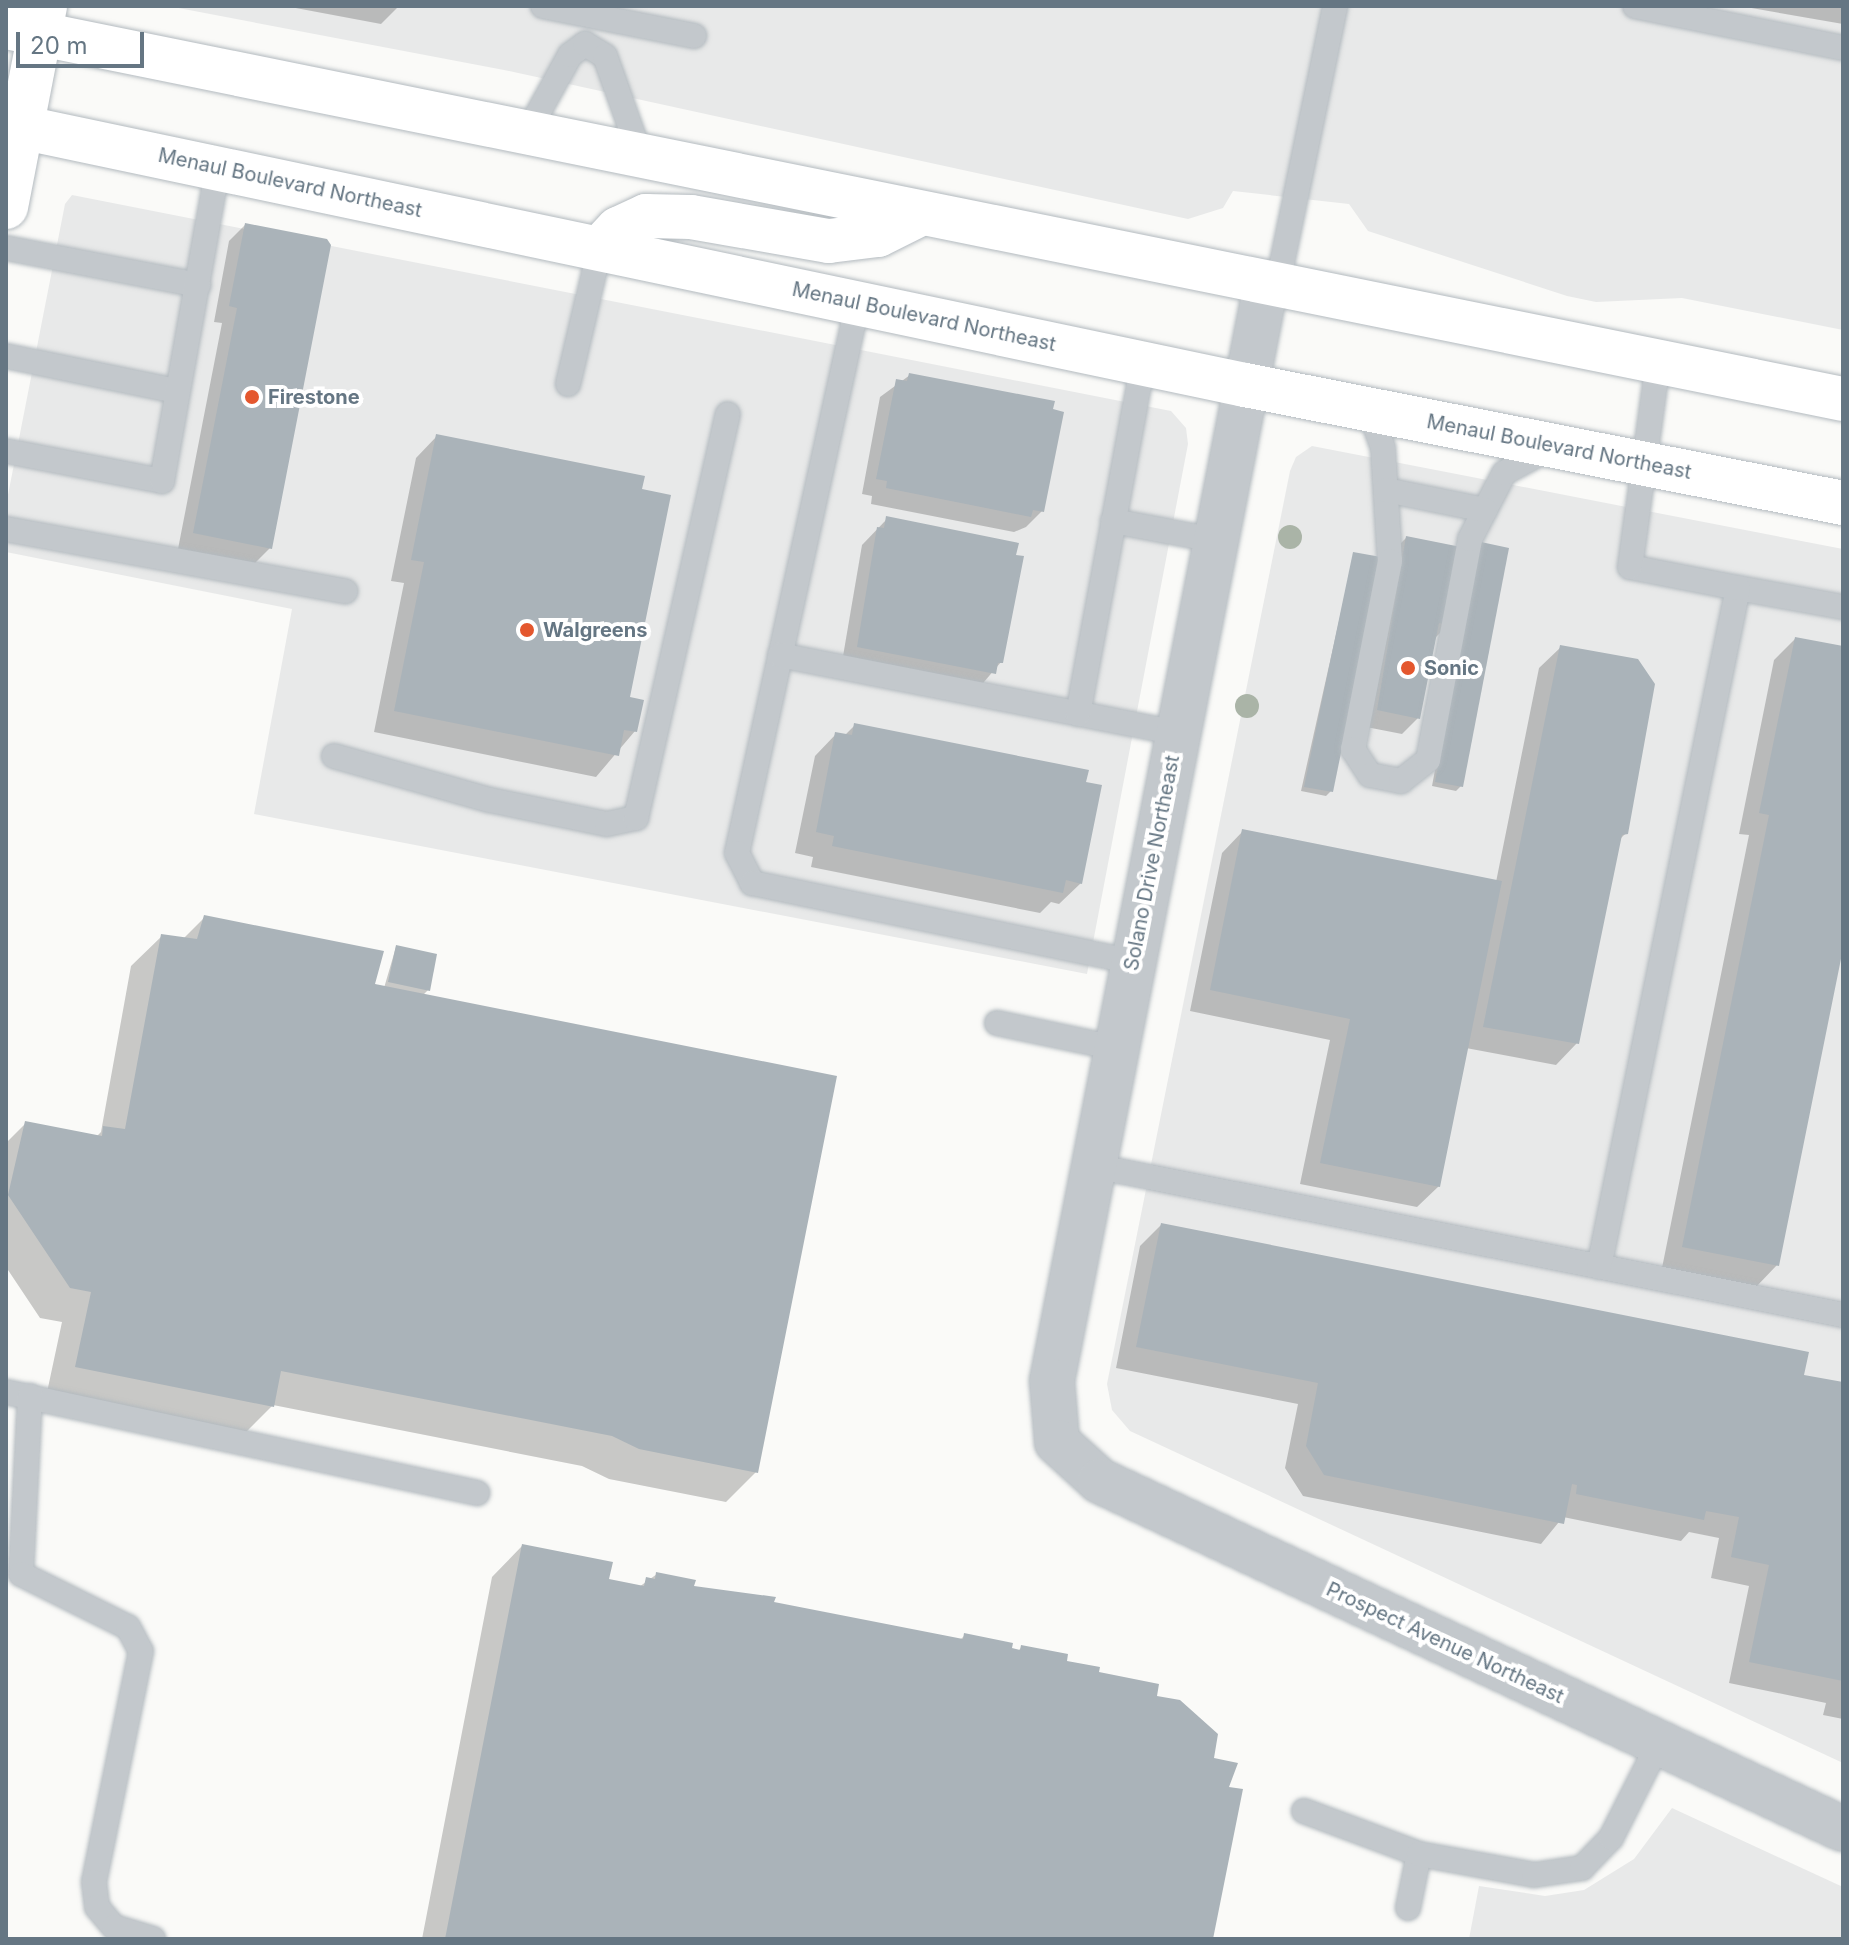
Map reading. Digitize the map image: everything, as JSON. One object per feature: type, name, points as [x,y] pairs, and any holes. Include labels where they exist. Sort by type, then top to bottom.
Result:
[{"type":"main road","points":[[6,207],[13,125],[30,22],[641,157],[1843,399]]},
{"type":"main road","name":"Menaul Boulevard Northeast","points":[[13,125],[1245,385],[1843,503]]},
{"type":"main road","points":[[600,248],[618,229],[646,216],[691,217],[829,241],[878,235],[920,214]]},
{"type":"street","name":"Solano Drive Northeast","points":[[1057,1442],[1052,1381],[1245,385],[1272,286]]},
{"type":"street","name":"Prospect Avenue Northeast","points":[[1057,1442],[1100,1481],[1843,1829]]},
{"type":"lane","points":[[543,6],[694,36]]},
{"type":"lane","points":[[1272,286],[1335,6]]},
{"type":"lane","points":[[1635,6],[1843,48]]},
{"type":"lane","points":[[593,48],[599,17]]},
{"type":"lane","points":[[527,133],[570,55],[585,44],[605,56],[641,157]]},
{"type":"lane","points":[[6,451],[162,481],[218,167]]},
{"type":"lane","points":[[6,248],[198,285]]},
{"type":"lane","points":[[568,384],[600,248]]},
{"type":"lane","points":[[858,302],[737,853],[752,883],[1133,962]]},
{"type":"lane","points":[[6,356],[177,391]]},
{"type":"lane","points":[[1658,362],[1630,567],[1843,607]]},
{"type":"lane","points":[[1078,714],[1143,363]]},
{"type":"lane","points":[[1369,409],[1383,448],[1390,561],[1353,749],[1370,775],[1401,781],[1428,760],[1470,539],[1504,473],[1555,446]]},
{"type":"lane","points":[[334,756],[490,800],[607,824],[636,818],[728,414]]},
{"type":"lane","points":[[1386,490],[1485,510]]},
{"type":"lane","points":[[1113,521],[1215,540]]},
{"type":"lane","points":[[6,529],[345,591]]},
{"type":"lane","points":[[1599,1267],[1738,588]]},
{"type":"lane","points":[[780,655],[1178,733]]},
{"type":"lane","points":[[997,1023],[1116,1048]]},
{"type":"lane","points":[[1094,1166],[1843,1315]]},
{"type":"lane","points":[[153,1939],[114,1927],[97,1907],[94,1882],[141,1651],[128,1627],[21,1574],[18,1394],[477,1493]]},
{"type":"lane","points":[[1304,1811],[1419,1854],[1534,1875],[1582,1868],[1611,1838],[1659,1743]]},
{"type":"lane","points":[[1408,1908],[1419,1854]]},
{"type":"shaded area","points":[[168,6],[1843,6],[1843,330],[1682,298],[1596,302],[1567,296],[1368,231],[1349,204],[1233,191],[1223,208],[1188,219],[504,70]]},
{"type":"shaded area","points":[[72,195],[1171,411],[1186,428],[1188,444],[1087,974],[254,814],[292,609],[6,552],[6,505],[65,204]]},
{"type":"shaded area","points":[[1312,446],[1843,549],[1843,1763],[1130,1431],[1112,1410],[1107,1384],[1290,471],[1296,457]]},
{"type":"shaded area","points":[[1672,1808],[1843,1887],[1843,1939],[1469,1939],[1479,1886],[1545,1896],[1584,1890],[1634,1859]]},
{"type":"building","points":[[245,223],[327,239],[331,245],[272,549],[193,533],[237,308],[229,306]]},
{"type":"building","points":[[909,373],[1055,401],[1053,409],[1064,412],[1044,512],[1033,510],[1031,517],[886,488],[887,481],[876,479],[896,379],[907,381]]},
{"type":"building","name":"Walgreens","points":[[436,434],[645,476],[642,489],[671,495],[630,697],[644,700],[637,732],[624,730],[619,756],[394,711],[424,562],[411,560]]},
{"type":"building","points":[[886,516],[1019,543],[1016,555],[1024,556],[1003,663],[998,663],[996,674],[857,647],[877,527],[884,528]]},
{"type":"building","name":"Sonic","points":[[1406,536],[1461,547],[1451,625],[1439,623],[1420,719],[1377,710]]},
{"type":"building","points":[[1481,542],[1509,548],[1463,787],[1435,782]]},
{"type":"building","points":[[1353,552],[1381,557],[1333,792],[1304,787]]},
{"type":"building","points":[[1795,637],[1843,646],[1843,949],[1779,1266],[1682,1247],[1769,815],[1759,813]]},
{"type":"building","points":[[1560,645],[1638,659],[1655,684],[1628,834],[1622,835],[1579,1044],[1483,1027]]},
{"type":"building","points":[[854,723],[1089,770],[1086,782],[1102,785],[1082,884],[1066,880],[1063,893],[832,846],[834,836],[816,832],[835,732],[852,735]]},
{"type":"building","points":[[1242,829],[1502,881],[1440,1187],[1320,1163],[1350,1019],[1210,990]]},
{"type":"building","points":[[204,915],[384,951],[375,984],[837,1076],[758,1473],[639,1449],[612,1436],[281,1371],[274,1407],[75,1367],[91,1292],[70,1288],[8,1195],[25,1121],[102,1136],[103,1126],[125,1129],[161,934],[197,939]]},
{"type":"building","points":[[396,945],[437,954],[430,991],[388,982]]},
{"type":"building","points":[[1161,1223],[1809,1352],[1804,1375],[1843,1382],[1843,1681],[1749,1662],[1769,1565],[1731,1557],[1739,1517],[1706,1511],[1704,1520],[1576,1494],[1577,1485],[1572,1484],[1564,1524],[1324,1475],[1306,1446],[1318,1383],[1136,1347]]},
{"type":"building","points":[[522,1544],[613,1562],[609,1579],[644,1586],[646,1577],[655,1579],[656,1572],[696,1580],[694,1586],[776,1597],[774,1602],[963,1639],[964,1633],[1013,1643],[1012,1648],[1020,1650],[1021,1645],[1068,1654],[1067,1661],[1100,1667],[1099,1672],[1159,1684],[1157,1696],[1180,1700],[1218,1734],[1214,1758],[1238,1763],[1229,1787],[1243,1789],[1213,1939],[445,1939]]},
{"type":"place","name":"Firestone","points":[[252,397]]},
{"type":"place","name":"Walgreens","points":[[527,630]]},
{"type":"place","name":"Sonic","points":[[1408,668]]}]
